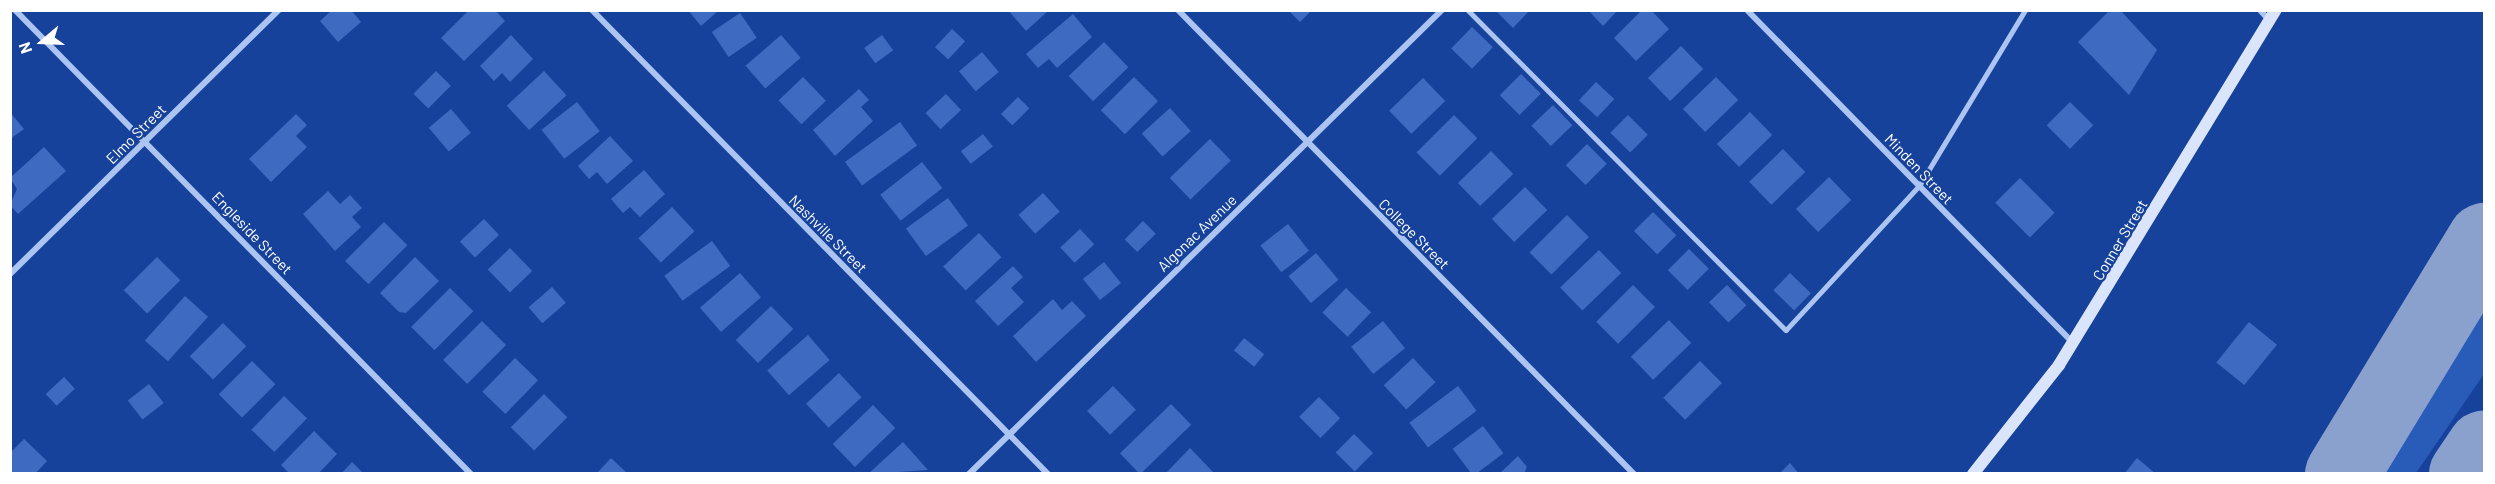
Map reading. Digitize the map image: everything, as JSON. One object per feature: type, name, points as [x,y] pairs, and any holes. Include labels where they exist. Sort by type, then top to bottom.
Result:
[{"type":"main road","name":"Conner Street","points":[[1973,474],[2073,344],[2273,16]]},
{"type":"street","name":"Engleside Street","points":[[15,10],[471,474]]},
{"type":"street","name":"Elmo Street","points":[[10,274],[279,10]]},
{"type":"street","name":"Nashville Street","points":[[592,10],[1048,474]]},
{"type":"street","name":"College Street","points":[[1178,10],[1634,474]]},
{"type":"street","name":"Algonac Avenue","points":[[969,474],[1442,10]]},
{"type":"street","name":"Minden Street","points":[[1747,10],[2073,344]]},
{"type":"street","points":[[2260,10],[2273,16]]},
{"type":"lane","points":[[1468,10],[1786,330],[1919,186],[2025,10]]},
{"type":"shaded area","points":[[2484,292],[2484,374],[2416,473],[2385,473],[2385,460]]},
{"type":"building","points":[[332,10],[351,10],[361,22],[338,42],[320,21]]},
{"type":"building","points":[[469,10],[495,10],[505,21],[464,61],[441,38]]},
{"type":"building","points":[[688,10],[719,10],[701,26]]},
{"type":"building","points":[[1008,10],[1049,10],[1026,31]]},
{"type":"building","points":[[1288,10],[1312,10],[1300,22]]},
{"type":"building","points":[[1495,10],[1530,10],[1513,28]]},
{"type":"building","points":[[1588,10],[1618,10],[1603,26]]},
{"type":"building","points":[[1642,10],[1651,10],[1669,29],[1636,61],[1614,38]]},
{"type":"building","points":[[2110,10],[2120,10],[2157,50],[2129,95],[2078,42]]},
{"type":"building","points":[[740,13],[757,38],[729,57],[712,32]]},
{"type":"building","points":[[1073,14],[1092,37],[1057,68],[1049,59],[1038,68],[1026,54]]},
{"type":"building","points":[[1472,27],[1493,47],[1472,69],[1451,49]]},
{"type":"building","points":[[952,29],[965,41],[948,60],[935,47]]},
{"type":"building","points":[[511,35],[533,59],[510,82],[502,73],[494,81],[480,66]]},
{"type":"building","points":[[781,35],[801,58],[765,88],[746,66]]},
{"type":"building","points":[[882,35],[893,50],[875,63],[864,48]]},
{"type":"building","points":[[1104,42],[1128,67],[1093,101],[1069,76]]},
{"type":"building","points":[[1681,46],[1703,69],[1670,101],[1648,78]]},
{"type":"building","points":[[982,52],[999,72],[976,91],[959,71]]},
{"type":"building","points":[[436,71],[451,86],[428,108],[413,94]]},
{"type":"building","points":[[544,71],[567,95],[529,130],[507,106]]},
{"type":"building","points":[[1521,74],[1541,94],[1520,115],[1500,95]]},
{"type":"building","points":[[803,77],[826,101],[801,124],[779,101]]},
{"type":"building","points":[[1134,77],[1158,101],[1125,134],[1101,110]]},
{"type":"building","points":[[1716,77],[1738,100],[1705,132],[1683,109]]},
{"type":"building","points":[[1423,78],[1445,101],[1411,134],[1389,111]]},
{"type":"building","points":[[1596,82],[1614,99],[1597,117],[1579,100]]},
{"type":"building","points":[[859,89],[869,100],[861,107],[873,121],[835,156],[813,130]]},
{"type":"building","points":[[946,94],[961,110],[941,129],[926,113]]},
{"type":"building","points":[[1018,97],[1029,108],[1012,125],[1001,114]]},
{"type":"building","points":[[577,102],[600,131],[564,159],[542,130]]},
{"type":"building","points":[[2070,102],[2093,125],[2070,149],[2047,125]]},
{"type":"building","points":[[1553,105],[1572,125],[1551,146],[1531,126]]},
{"type":"building","points":[[1170,108],[1191,131],[1163,156],[1142,133]]},
{"type":"building","points":[[451,109],[471,133],[449,151],[429,128]]},
{"type":"building","points":[[10,112],[24,129],[10,139]]},
{"type":"building","points":[[1750,112],[1772,135],[1739,167],[1717,144]]},
{"type":"building","points":[[296,114],[307,125],[296,136],[307,147],[271,182],[249,159]]},
{"type":"building","points":[[1454,115],[1477,138],[1440,176],[1417,152]]},
{"type":"building","points":[[1628,115],[1648,135],[1630,152],[1610,133]]},
{"type":"building","points":[[900,122],[917,145],[862,185],[845,162]]},
{"type":"building","points":[[983,134],[993,147],[971,164],[961,151]]},
{"type":"building","points":[[610,136],[633,161],[607,184],[597,172],[589,179],[578,166]]},
{"type":"building","points":[[1210,139],[1231,161],[1191,199],[1170,178]]},
{"type":"building","points":[[1587,144],[1607,164],[1586,185],[1566,165]]},
{"type":"building","points":[[44,147],[66,171],[18,214],[10,205],[17,189],[10,178]]},
{"type":"building","points":[[1783,149],[1805,172],[1771,205],[1749,182]]},
{"type":"building","points":[[1491,151],[1513,174],[1480,206],[1458,183]]},
{"type":"building","points":[[922,162],[942,188],[901,221],[880,195]]},
{"type":"building","points":[[644,170],[665,194],[640,217],[630,207],[623,213],[611,199]]},
{"type":"building","points":[[1829,177],[1851,200],[1818,232],[1796,209]]},
{"type":"building","points":[[2020,178],[2055,213],[2030,237],[1995,203]]},
{"type":"building","points":[[1525,187],[1547,210],[1514,242],[1492,219]]},
{"type":"building","points":[[328,191],[340,204],[350,195],[362,208],[352,217],[361,227],[335,251],[303,214]]},
{"type":"building","points":[[1043,193],[1060,212],[1035,234],[1018,215]]},
{"type":"building","points":[[948,198],[968,226],[926,256],[906,229]]},
{"type":"building","points":[[672,207],[695,231],[661,263],[638,238]]},
{"type":"building","points":[[1653,212],[1676,235],[1657,254],[1634,231]]},
{"type":"building","points":[[1567,215],[1589,237],[1551,274],[1530,252]]},
{"type":"building","points":[[484,219],[499,235],[475,258],[460,242]]},
{"type":"building","points":[[1143,221],[1156,234],[1137,252],[1125,239]]},
{"type":"building","points":[[384,222],[407,245],[368,284],[345,261]]},
{"type":"building","points":[[1288,224],[1309,251],[1281,272],[1260,246]]},
{"type":"building","points":[[1080,229],[1094,244],[1075,263],[1060,247]]},
{"type":"building","points":[[979,233],[1002,257],[966,291],[943,266]]},
{"type":"building","points":[[712,241],[730,266],[682,301],[664,276]]},
{"type":"building","points":[[510,248],[532,271],[510,293],[488,270]]},
{"type":"building","points":[[1689,249],[1709,269],[1688,290],[1668,270]]},
{"type":"building","points":[[1599,250],[1621,273],[1582,311],[1560,288]]},
{"type":"building","points":[[1316,253],[1338,280],[1311,303],[1288,276]]},
{"type":"building","points":[[157,257],[180,280],[147,314],[124,290]]},
{"type":"building","points":[[415,257],[439,281],[406,313],[399,312],[380,293]]},
{"type":"building","points":[[1104,262],[1121,283],[1100,300],[1083,279]]},
{"type":"building","points":[[1013,266],[1023,277],[1011,288],[1024,302],[998,326],[975,301]]},
{"type":"building","points":[[740,273],[761,297],[721,332],[700,308]]},
{"type":"building","points":[[1790,273],[1811,293],[1794,310],[1773,290]]},
{"type":"building","points":[[1633,285],[1655,307],[1618,344],[1596,322]]},
{"type":"building","points":[[1727,285],[1746,305],[1728,323],[1709,302]]},
{"type":"building","points":[[552,287],[566,303],[542,323],[529,307]]},
{"type":"building","points":[[450,288],[473,311],[434,350],[411,327]]},
{"type":"building","points":[[1346,288],[1371,312],[1348,337],[1322,312]]},
{"type":"building","points":[[185,296],[208,317],[168,361],[145,341]]},
{"type":"building","points":[[1053,299],[1062,310],[1072,301],[1086,316],[1036,362],[1013,336]]},
{"type":"building","points":[[771,306],[793,329],[758,363],[736,340]]},
{"type":"building","points":[[1669,320],[1691,343],[1653,380],[1631,357]]},
{"type":"building","points":[[482,321],[506,345],[467,384],[443,360]]},
{"type":"building","points":[[1383,321],[1405,348],[1373,374],[1351,347]]},
{"type":"building","points":[[2249,322],[2277,345],[2244,385],[2216,362]]},
{"type":"building","points":[[223,323],[246,346],[213,380],[190,356]]},
{"type":"building","points":[[808,335],[830,360],[789,395],[767,370]]},
{"type":"building","points":[[1244,338],[1264,354],[1254,367],[1234,350]]},
{"type":"building","points":[[515,358],[538,380],[505,414],[482,392]]},
{"type":"building","points":[[1413,358],[1436,382],[1406,409],[1384,385]]},
{"type":"building","points":[[252,361],[275,384],[242,418],[219,394]]},
{"type":"building","points":[[1700,361],[1722,383],[1685,420],[1663,398]]},
{"type":"building","points":[[839,373],[862,397],[829,428],[806,404]]},
{"type":"building","points":[[64,377],[75,389],[57,406],[46,394]]},
{"type":"building","points":[[149,384],[164,403],[142,420],[128,401]]},
{"type":"building","points":[[1113,386],[1136,410],[1110,435],[1087,411]]},
{"type":"building","points":[[1458,386],[1477,411],[1428,447],[1409,423]]},
{"type":"building","points":[[544,394],[567,417],[534,451],[511,427]]},
{"type":"building","points":[[284,396],[307,418],[274,452],[251,430]]},
{"type":"building","points":[[1319,397],[1340,418],[1320,438],[1299,417]]},
{"type":"building","points":[[1171,404],[1191,425],[1140,474],[1120,453]]},
{"type":"building","points":[[873,405],[895,428],[855,467],[833,444]]},
{"type":"building","points":[[1483,426],[1503,453],[1476,474],[1472,474],[1453,449]]},
{"type":"building","points":[[314,431],[337,454],[318,474],[290,474],[281,465]]},
{"type":"building","points":[[1354,434],[1373,453],[1355,471],[1336,452]]},
{"type":"building","points":[[24,439],[47,461],[35,474],[10,474],[10,453]]},
{"type":"building","points":[[903,442],[928,470],[868,474]]},
{"type":"building","points":[[1190,448],[1213,472],[1165,474]]},
{"type":"building","points":[[1518,456],[1527,467],[1524,474],[1499,474]]},
{"type":"building","points":[[611,458],[628,474],[596,474]]},
{"type":"building","points":[[2137,458],[2156,474],[2124,474]]},
{"type":"building","points":[[352,462],[364,474],[341,474]]},
{"type":"building","points":[[1790,463],[1799,474],[1779,474]]},
{"type":"taxiway","points":[[2342,474],[2484,240]]},
{"type":"taxiway","points":[[2466,474],[2484,447]]}]
